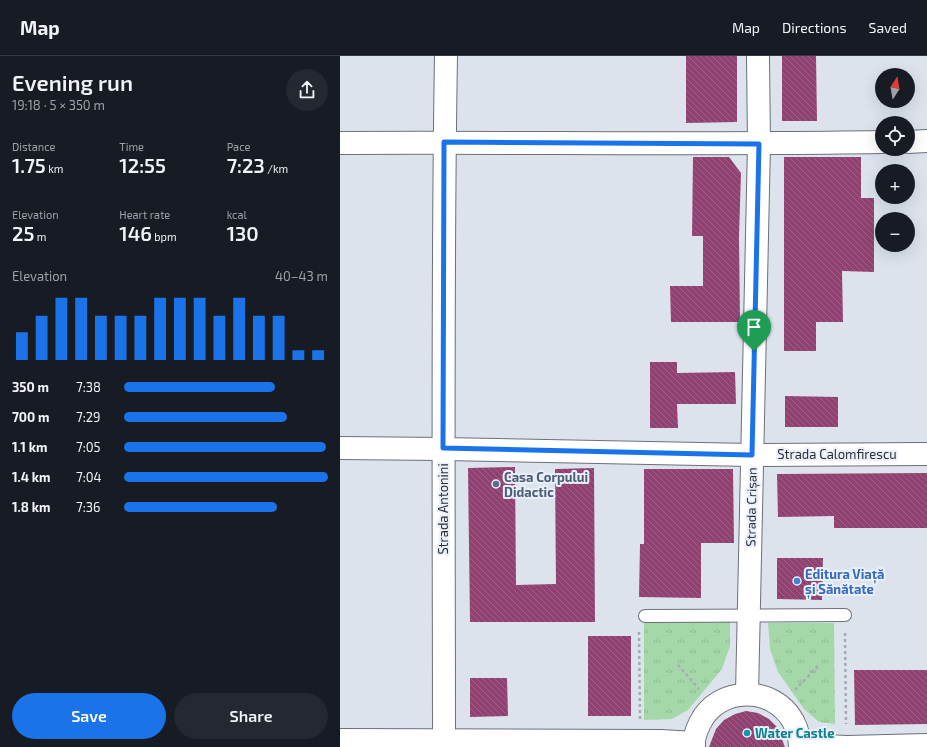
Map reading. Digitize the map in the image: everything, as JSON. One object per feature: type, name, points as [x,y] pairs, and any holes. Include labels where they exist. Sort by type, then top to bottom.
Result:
[{"type":"street","name":"Strada Antonini","points":[[444,744],[443,448],[444,142],[446,56]]},
{"type":"street","name":"Strada Crișan","points":[[747,694],[759,144],[758,56]]},
{"type":"street","points":[[915,142],[927,141]]},
{"type":"street","points":[[340,143],[444,142],[759,144],[875,142]]},
{"type":"street","name":"Strada Calomfirescu","points":[[340,448],[443,448],[752,455],[927,454]]},
{"type":"street","points":[[340,740],[444,744],[661,741],[694,745],[696,730],[702,718],[711,708],[722,700],[747,694],[763,696],[778,704],[789,714],[797,729],[800,746],[847,747],[927,745]]},
{"type":"lane","points":[[645,616],[845,615]]},
{"type":"path","points":[[845,615],[847,747]]},
{"type":"path","points":[[640,741],[639,621],[645,616]]},
{"type":"path","points":[[678,665],[703,693],[711,708]]},
{"type":"path","points":[[778,704],[793,693],[819,665]]},
{"type":"green space","points":[[644,622],[730,622],[730,646],[722,669],[688,710],[672,719],[644,720]]},
{"type":"green space","points":[[768,623],[834,623],[835,724],[819,722],[804,709],[778,672],[770,649]]},
{"type":"building","points":[[686,56],[737,56],[737,122],[686,123]]},
{"type":"building","points":[[782,56],[816,56],[817,121],[782,121]]},
{"type":"building","points":[[693,157],[729,157],[741,173],[739,236],[740,322],[671,322],[670,286],[703,286],[703,236],[692,236]]},
{"type":"building","points":[[784,157],[861,157],[861,198],[874,198],[874,272],[842,271],[843,322],[816,322],[816,351],[784,351]]},
{"type":"building","points":[[650,362],[677,362],[677,373],[735,372],[736,404],[677,404],[678,428],[650,428]]},
{"type":"building","points":[[785,396],[838,397],[838,427],[785,427]]},
{"type":"building","points":[[515,467],[516,585],[556,584],[555,469],[594,468],[595,622],[470,622],[468,468]]},
{"type":"building","points":[[644,469],[733,469],[734,543],[701,543],[701,598],[639,597],[640,544],[644,544]]},
{"type":"building","points":[[927,473],[927,528],[834,528],[834,516],[778,517],[777,474]]},
{"type":"building","points":[[777,558],[823,558],[822,600],[777,599]]},
{"type":"building","points":[[588,636],[631,636],[631,716],[588,716]]},
{"type":"building","points":[[854,670],[927,670],[927,724],[855,725]]},
{"type":"building","points":[[470,678],[507,678],[508,716],[470,717]]},
{"type":"building","name":"Water Castle","points":[[746,711],[758,713],[769,719],[777,727],[785,747],[709,747],[716,729],[724,720],[735,714]]},
{"type":"place","name":"Casa Corpului Didactic","points":[[496,484]]},
{"type":"place","name":"Editura Viață și Sănătate","points":[[797,581]]},
{"type":"place","name":"Water Castle","points":[[747,733]]},
{"type":"route","points":[[444,142],[759,144],[754,351],[752,455],[443,448],[444,142]]}]
